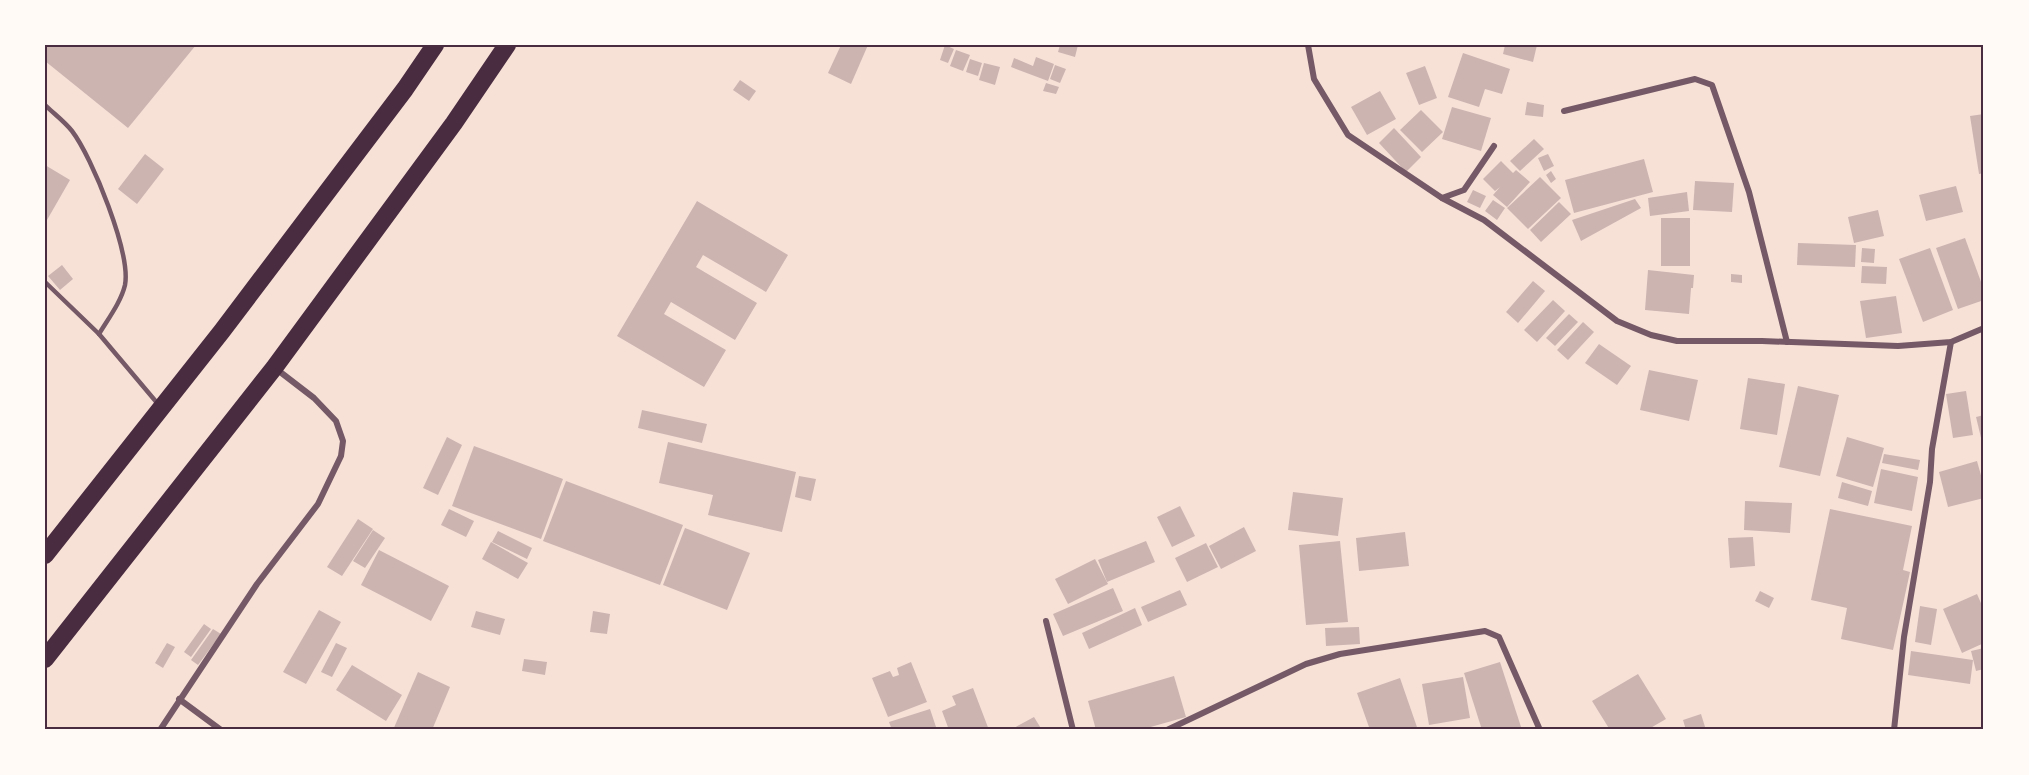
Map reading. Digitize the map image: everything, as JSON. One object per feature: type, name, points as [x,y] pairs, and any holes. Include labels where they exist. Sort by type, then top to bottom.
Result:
[{"type":"highway","points":[[45,555],[162,409],[405,89],[435,45]]},
{"type":"highway","points":[[45,658],[274,368],[454,123],[507,45]]},
{"type":"street","points":[[1308,45],[1314,79],[1348,135],[1442,198],[1484,220],[1617,321],[1651,335],[1677,341],[1898,346],[1951,342],[1984,328]]},
{"type":"street","points":[[1564,111],[1695,80],[1712,85],[1749,192],[1787,342]]},
{"type":"street","points":[[1442,198],[1464,190],[1494,147]]},
{"type":"street","points":[[1894,730],[1904,637],[1929,493],[1932,448],[1951,342]]},
{"type":"street","points":[[160,730],[257,584],[318,504],[341,456],[343,441],[336,421],[314,398],[274,368]]},
{"type":"street","points":[[1046,621],[1072,730]]},
{"type":"street","points":[[1167,730],[1306,664],[1340,654],[1485,631],[1499,637],[1540,730]]},
{"type":"street","points":[[179,699],[221,730]]},
{"type":"lane","points":[[45,105],[71,130],[102,188],[123,255],[125,284],[99,333]]},
{"type":"lane","points":[[45,282],[99,333],[162,409]]},
{"type":"building","points":[[45,45],[196,45],[128,128],[45,61]]},
{"type":"building","points":[[841,45],[868,45],[851,84],[828,73]]},
{"type":"building","points":[[945,45],[954,49],[948,63],[940,60]]},
{"type":"building","points":[[1060,45],[1078,45],[1075,57],[1058,52]]},
{"type":"building","points":[[1505,45],[1537,45],[1533,62],[1503,54]]},
{"type":"building","points":[[956,50],[970,55],[963,71],[950,66]]},
{"type":"building","points":[[1463,53],[1510,69],[1502,94],[1485,89],[1479,107],[1448,97]]},
{"type":"building","points":[[1036,57],[1054,64],[1048,81],[1011,67],[1014,58],[1033,66]]},
{"type":"building","points":[[970,59],[982,63],[978,76],[966,72]]},
{"type":"building","points":[[984,63],[1000,67],[995,85],[979,80]]},
{"type":"building","points":[[1055,65],[1066,69],[1060,83],[1050,79]]},
{"type":"building","points":[[1425,66],[1437,98],[1419,105],[1406,73]]},
{"type":"building","points":[[740,80],[756,91],[749,101],[733,90]]},
{"type":"building","points":[[1046,83],[1059,87],[1056,94],[1043,91]]},
{"type":"building","points":[[1380,91],[1396,119],[1367,135],[1351,107]]},
{"type":"building","points":[[1527,102],[1544,105],[1543,117],[1525,115]]},
{"type":"building","points":[[1452,107],[1491,118],[1481,151],[1442,139]]},
{"type":"building","points":[[1421,110],[1443,132],[1422,152],[1400,130]]},
{"type":"building","points":[[1984,114],[1984,173],[1979,174],[1970,116]]},
{"type":"building","points":[[1394,128],[1421,157],[1406,172],[1379,143]]},
{"type":"building","points":[[1534,139],[1544,149],[1520,171],[1510,161]]},
{"type":"building","points":[[145,154],[164,169],[137,204],[118,189]]},
{"type":"building","points":[[1548,154],[1554,166],[1544,171],[1538,158]]},
{"type":"building","points":[[1644,159],[1653,192],[1574,213],[1565,180]]},
{"type":"building","points":[[1501,161],[1513,173],[1516,170],[1530,182],[1507,207],[1493,195],[1500,187],[1495,191],[1483,179]]},
{"type":"building","points":[[45,165],[70,180],[47,220],[45,219]]},
{"type":"building","points":[[1551,171],[1556,179],[1551,183],[1546,175]]},
{"type":"building","points":[[1540,177],[1561,198],[1528,229],[1507,208]]},
{"type":"building","points":[[1695,181],[1734,183],[1732,212],[1693,210]]},
{"type":"building","points":[[1956,186],[1963,212],[1926,221],[1919,195]]},
{"type":"building","points":[[1473,190],[1486,196],[1480,208],[1467,202]]},
{"type":"building","points":[[1687,192],[1689,211],[1650,216],[1648,198]]},
{"type":"building","points":[[1635,199],[1641,208],[1581,241],[1572,220]]},
{"type":"building","points":[[1493,200],[1505,208],[1497,220],[1485,211]]},
{"type":"building","points":[[697,201],[788,255],[766,292],[703,255],[696,267],[757,303],[735,340],[671,302],[664,314],[726,350],[704,387],[617,336]]},
{"type":"building","points":[[1559,202],[1571,214],[1541,242],[1530,230]]},
{"type":"building","points":[[1878,210],[1884,236],[1854,243],[1848,217]]},
{"type":"building","points":[[1661,218],[1690,218],[1690,266],[1661,266]]},
{"type":"building","points":[[1965,238],[1984,290],[1984,300],[1958,309],[1936,248]]},
{"type":"building","points":[[1798,243],[1856,245],[1855,267],[1797,265]]},
{"type":"building","points":[[1862,248],[1875,249],[1874,263],[1861,262]]},
{"type":"building","points":[[1930,248],[1953,310],[1923,322],[1899,259]]},
{"type":"building","points":[[62,265],[73,279],[60,290],[48,276]]},
{"type":"building","points":[[1862,266],[1887,267],[1886,284],[1861,283]]},
{"type":"building","points":[[1648,270],[1694,275],[1689,314],[1645,310]]},
{"type":"building","points":[[1731,274],[1742,275],[1742,283],[1731,282]]},
{"type":"building","points":[[1533,281],[1545,291],[1518,323],[1506,312]]},
{"type":"building","points":[[1896,296],[1902,333],[1866,338],[1860,301]]},
{"type":"building","points":[[1553,300],[1565,311],[1537,342],[1524,330]]},
{"type":"building","points":[[1569,314],[1578,322],[1555,346],[1546,338]]},
{"type":"building","points":[[1583,322],[1594,332],[1568,360],[1557,350]]},
{"type":"building","points":[[1599,344],[1631,366],[1617,385],[1585,363]]},
{"type":"building","points":[[1649,370],[1698,380],[1689,421],[1640,410]]},
{"type":"building","points":[[1748,378],[1785,384],[1777,435],[1740,429]]},
{"type":"building","points":[[1798,386],[1839,395],[1820,476],[1779,467]]},
{"type":"building","points":[[1966,391],[1973,435],[1953,438],[1946,394]]},
{"type":"building","points":[[642,410],[707,424],[702,443],[638,428]]},
{"type":"building","points":[[1984,415],[1984,446],[1983,446],[1976,417]]},
{"type":"building","points":[[447,437],[462,445],[438,495],[423,488]]},
{"type":"building","points":[[1847,437],[1884,448],[1873,487],[1836,476]]},
{"type":"building","points":[[668,442],[796,472],[782,532],[708,515],[713,495],[659,483]]},
{"type":"building","points":[[474,446],[563,479],[541,539],[452,506]]},
{"type":"building","points":[[1884,454],[1920,460],[1918,470],[1882,463]]},
{"type":"building","points":[[1977,461],[1984,486],[1984,498],[1948,507],[1939,472]]},
{"type":"building","points":[[1881,469],[1918,477],[1912,511],[1874,503]]},
{"type":"building","points":[[799,476],[816,479],[811,501],[795,497]]},
{"type":"building","points":[[566,481],[683,525],[660,585],[543,541]]},
{"type":"building","points":[[1842,482],[1872,491],[1868,506],[1838,498]]},
{"type":"building","points":[[1293,492],[1343,498],[1338,536],[1288,530]]},
{"type":"building","points":[[1745,501],[1792,503],[1790,533],[1744,530]]},
{"type":"building","points":[[1180,506],[1195,536],[1172,547],[1157,517]]},
{"type":"building","points":[[449,509],[474,521],[466,537],[441,525]]},
{"type":"building","points":[[1830,509],[1912,526],[1903,570],[1910,572],[1893,650],[1841,639],[1847,608],[1811,600]]},
{"type":"building","points":[[358,519],[373,529],[342,576],[327,567]]},
{"type":"building","points":[[1244,527],[1256,551],[1221,569],[1209,546]]},
{"type":"building","points":[[685,528],[750,553],[727,610],[663,585]]},
{"type":"building","points":[[373,530],[385,538],[365,568],[353,561]]},
{"type":"building","points":[[498,531],[532,548],[527,559],[492,542]]},
{"type":"building","points":[[1405,532],[1409,566],[1359,571],[1356,538]]},
{"type":"building","points":[[1753,537],[1755,566],[1730,568],[1728,538]]},
{"type":"building","points":[[1146,541],[1155,562],[1107,582],[1098,560]]},
{"type":"building","points":[[1340,541],[1348,622],[1306,625],[1299,545]]},
{"type":"building","points":[[491,542],[528,563],[518,579],[482,559]]},
{"type":"building","points":[[1206,543],[1218,567],[1187,582],[1175,558]]},
{"type":"building","points":[[379,550],[449,586],[431,621],[361,585]]},
{"type":"building","points":[[1095,559],[1108,584],[1068,604],[1055,579]]},
{"type":"building","points":[[1113,588],[1123,611],[1063,636],[1053,614]]},
{"type":"building","points":[[1180,590],[1187,605],[1148,622],[1141,607]]},
{"type":"building","points":[[1760,591],[1774,598],[1769,608],[1755,601]]},
{"type":"building","points":[[1977,594],[1984,610],[1984,643],[1962,653],[1943,609]]},
{"type":"building","points":[[1920,606],[1937,609],[1931,645],[1915,642]]},
{"type":"building","points":[[1135,608],[1142,625],[1089,649],[1082,633]]},
{"type":"building","points":[[319,610],[341,622],[306,684],[283,672]]},
{"type":"building","points":[[476,611],[505,619],[500,635],[471,627]]},
{"type":"building","points":[[593,611],[610,614],[607,634],[590,632]]},
{"type":"building","points":[[204,624],[211,629],[191,657],[184,652]]},
{"type":"building","points":[[1359,627],[1360,644],[1326,646],[1325,628]]},
{"type":"building","points":[[213,629],[221,634],[198,665],[191,660]]},
{"type":"building","points":[[167,643],[175,647],[163,668],[155,663]]},
{"type":"building","points":[[336,643],[347,648],[332,677],[321,672]]},
{"type":"building","points":[[1984,648],[1984,669],[1976,671],[1971,651]]},
{"type":"building","points":[[1911,651],[1973,660],[1970,684],[1908,675]]},
{"type":"building","points":[[524,659],[547,662],[545,675],[522,671]]},
{"type":"building","points":[[911,662],[927,702],[888,717],[872,678],[890,671],[893,677],[899,675],[897,668]]},
{"type":"building","points":[[1500,662],[1522,730],[1482,730],[1464,673]]},
{"type":"building","points":[[352,665],[402,695],[386,721],[336,690]]},
{"type":"building","points":[[418,672],[450,687],[432,730],[393,730]]},
{"type":"building","points":[[1638,674],[1666,719],[1647,730],[1610,730],[1592,701]]},
{"type":"building","points":[[1174,676],[1186,717],[1140,730],[1096,730],[1088,701]]},
{"type":"building","points":[[1463,677],[1470,718],[1429,725],[1422,684]]},
{"type":"building","points":[[1400,678],[1418,730],[1370,730],[1357,693]]},
{"type":"building","points":[[973,688],[989,730],[949,730],[942,711],[956,705],[952,696]]},
{"type":"building","points":[[930,709],[937,730],[892,730],[889,722]]},
{"type":"building","points":[[1701,714],[1706,730],[1686,730],[1683,720]]},
{"type":"building","points":[[1034,717],[1042,730],[1010,730]]}]
